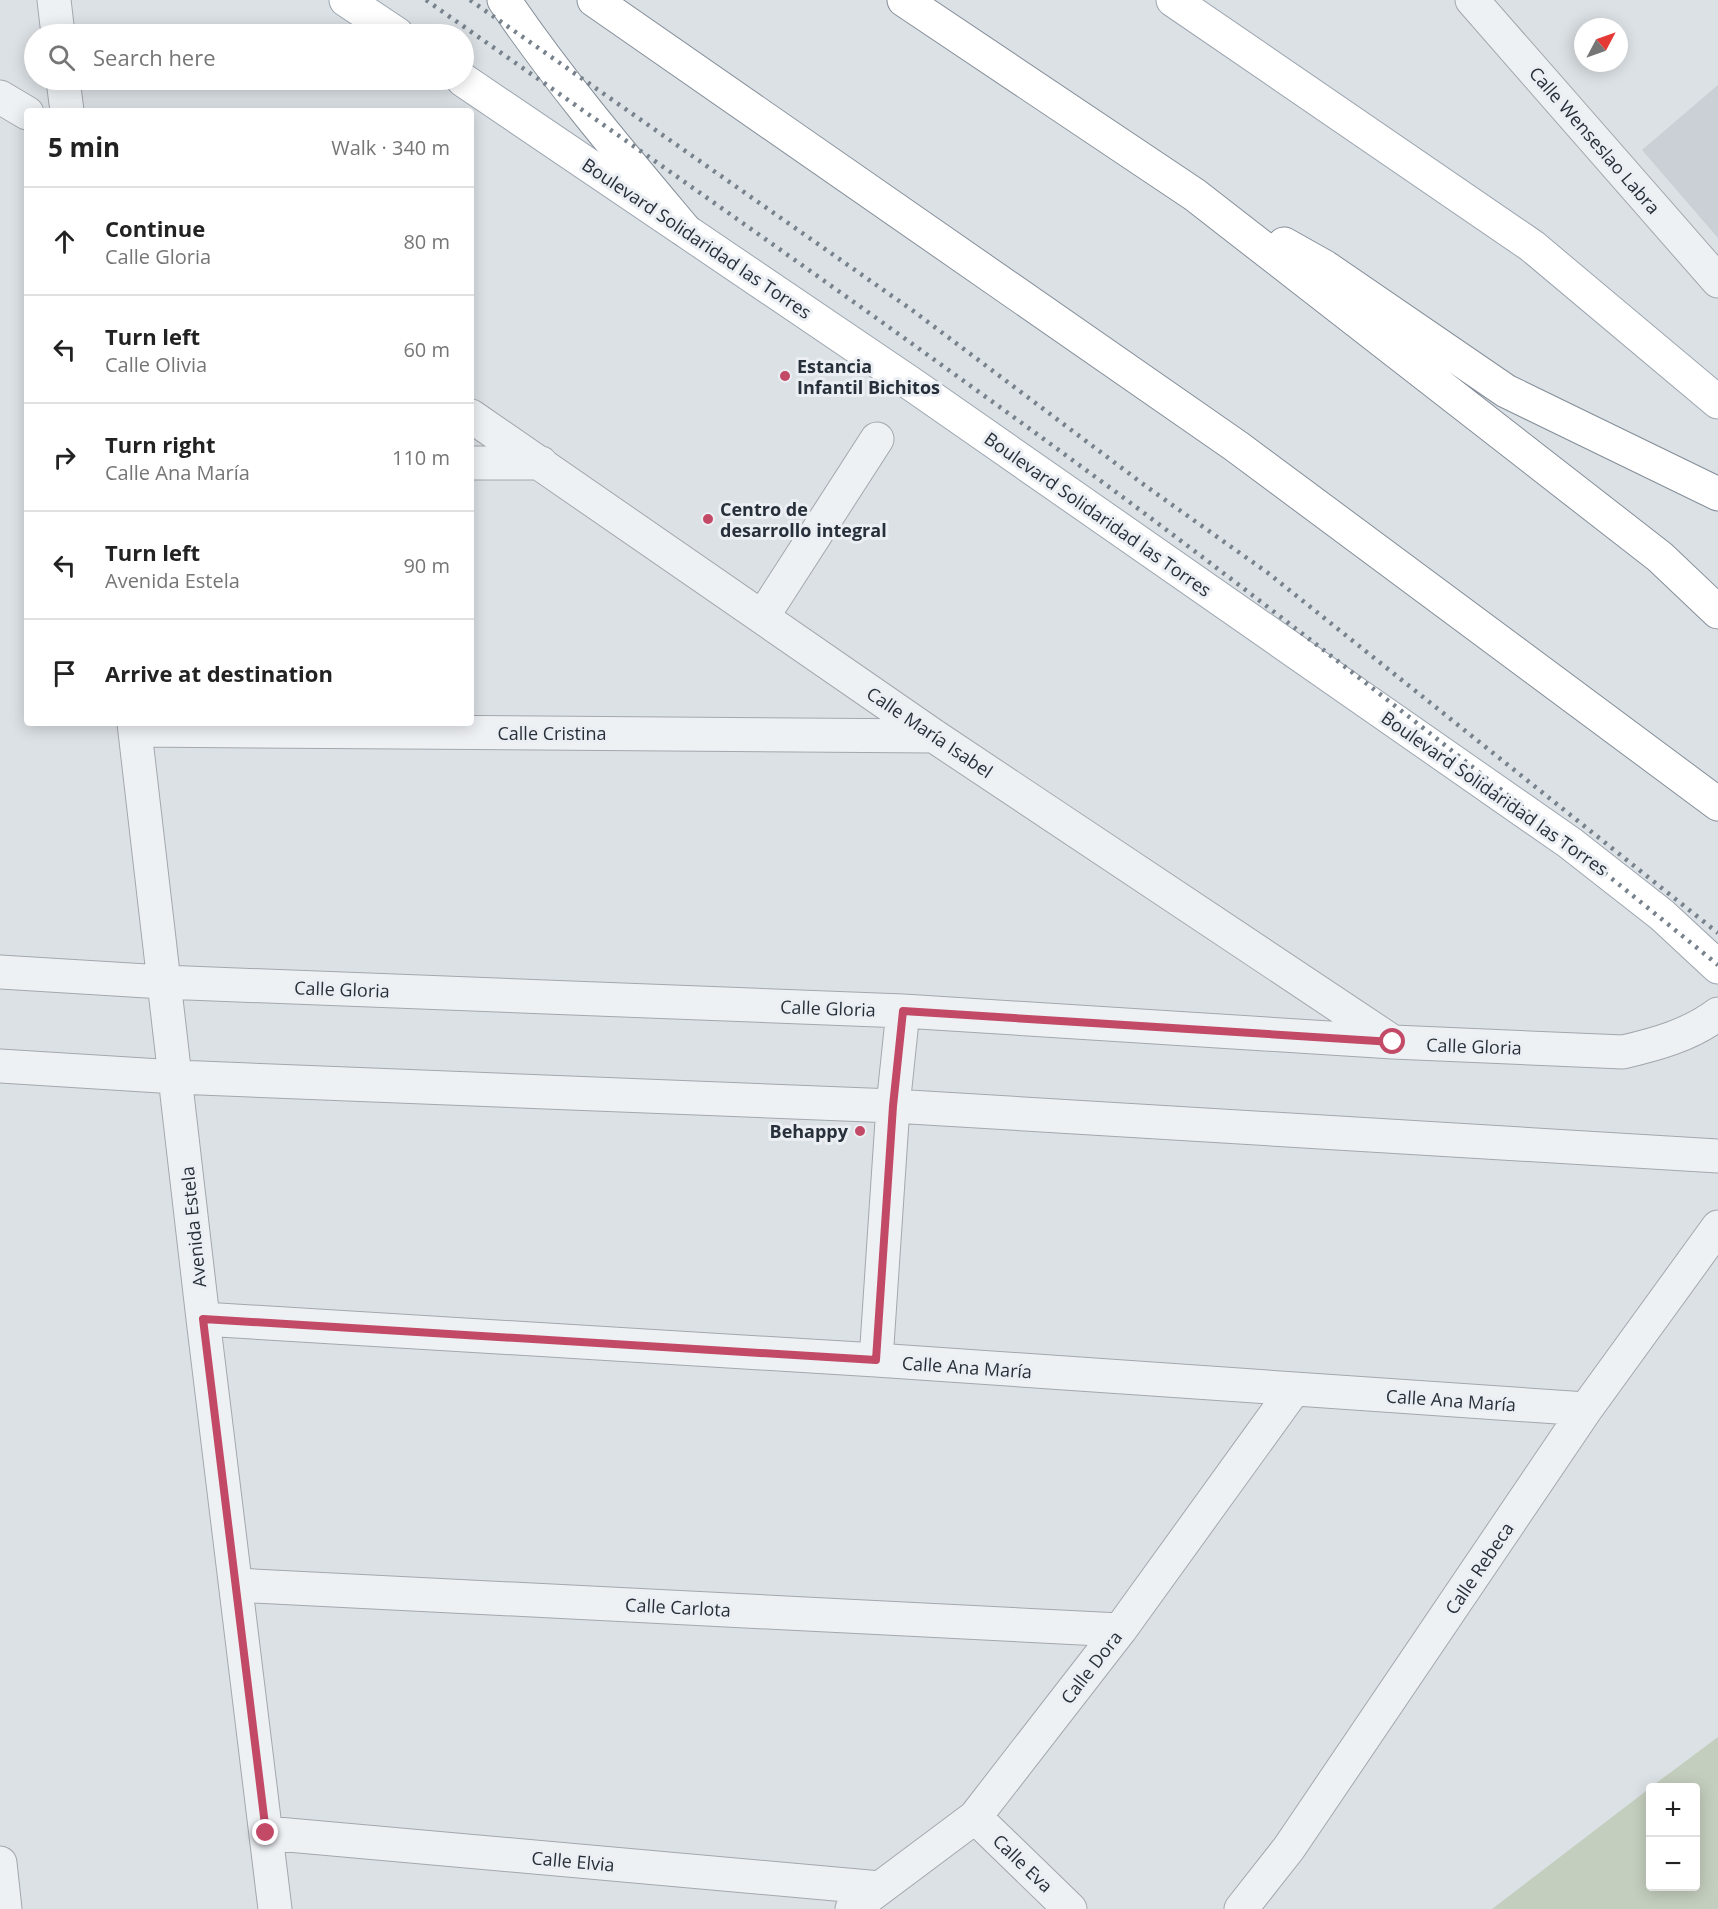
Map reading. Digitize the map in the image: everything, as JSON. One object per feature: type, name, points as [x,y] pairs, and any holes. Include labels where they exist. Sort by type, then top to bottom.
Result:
[{"type":"main road","points":[[346,0],[382,24]]},
{"type":"main road","points":[[504,0],[537,48],[685,230]]},
{"type":"main road","points":[[594,0],[1236,446],[1718,804]]},
{"type":"main road","points":[[904,0],[1196,195],[1660,557],[1718,612]]},
{"type":"main road","points":[[1173,0],[1532,246],[1718,402]]},
{"type":"main road","name":"Boulevard Solidaridad las Torres","points":[[474,87],[685,230],[1570,843],[1662,915],[1718,967]]},
{"type":"main road","points":[[1196,195],[1325,267],[1506,391],[1718,494]]},
{"type":"street","points":[[54,0],[57,24]]},
{"type":"street","name":"Calle Wenseslao Labra","points":[[1472,0],[1718,280]]},
{"type":"street","points":[[64,90],[67,108]]},
{"type":"street","points":[[0,97],[24,110]]},
{"type":"street","name":"Calle María Isabel","points":[[474,418],[764,616],[934,736],[1393,1042]]},
{"type":"street","points":[[764,616],[877,439]]},
{"type":"street","points":[[474,463],[541,463]]},
{"type":"street","name":"Calle Cristina","points":[[134,726],[934,736]]},
{"type":"street","name":"Avenida Estela","points":[[134,726],[275,1909]]},
{"type":"street","name":"Calle Gloria","points":[[0,972],[163,982],[903,1011],[1393,1042],[1623,1052],[1660,1044],[1703,1025],[1718,1014]]},
{"type":"street","points":[[876,1360],[893,1106],[903,1011]]},
{"type":"street","points":[[0,1066],[176,1077],[893,1106],[1717,1157]]},
{"type":"street","name":"Calle Rebeca","points":[[1241,1909],[1289,1848],[1586,1409],[1718,1227]]},
{"type":"street","name":"Calle Ana María","points":[[203,1319],[876,1360],[1586,1409]]},
{"type":"street","name":"Calle Dora","points":[[852,1909],[975,1817],[1120,1630],[1294,1389]]},
{"type":"street","name":"Calle Carlota","points":[[236,1585],[1120,1630]]},
{"type":"street","name":"Calle Eva","points":[[975,1817],[1071,1909]]},
{"type":"street","name":"Calle Elvia","points":[[266,1833],[880,1888]]},
{"type":"street","points":[[0,1863],[5,1909]]},
{"type":"shaded area","points":[[1718,85],[1718,238],[1642,150]]},
{"type":"green space","points":[[1718,1737],[1718,1909],[1492,1909],[1646,1791],[1646,1891],[1700,1891],[1700,1783],[1656,1783]]},
{"type":"railway","points":[[426,0],[460,24]]},
{"type":"railway","points":[[470,0],[912,310],[1147,487],[1268,573],[1718,933]]},
{"type":"railway","points":[[474,34],[869,313],[1132,504],[1428,732],[1718,965]]},
{"type":"place","name":"Estancia Infantil Bichitos","points":[[785,376]]},
{"type":"place","name":"Centro de desarrollo integral","points":[[708,519]]},
{"type":"place","name":"Behappy","points":[[860,1131]]},
{"type":"route","points":[[266,1833],[203,1319],[876,1360],[893,1106],[903,1011],[1393,1042]]}]
